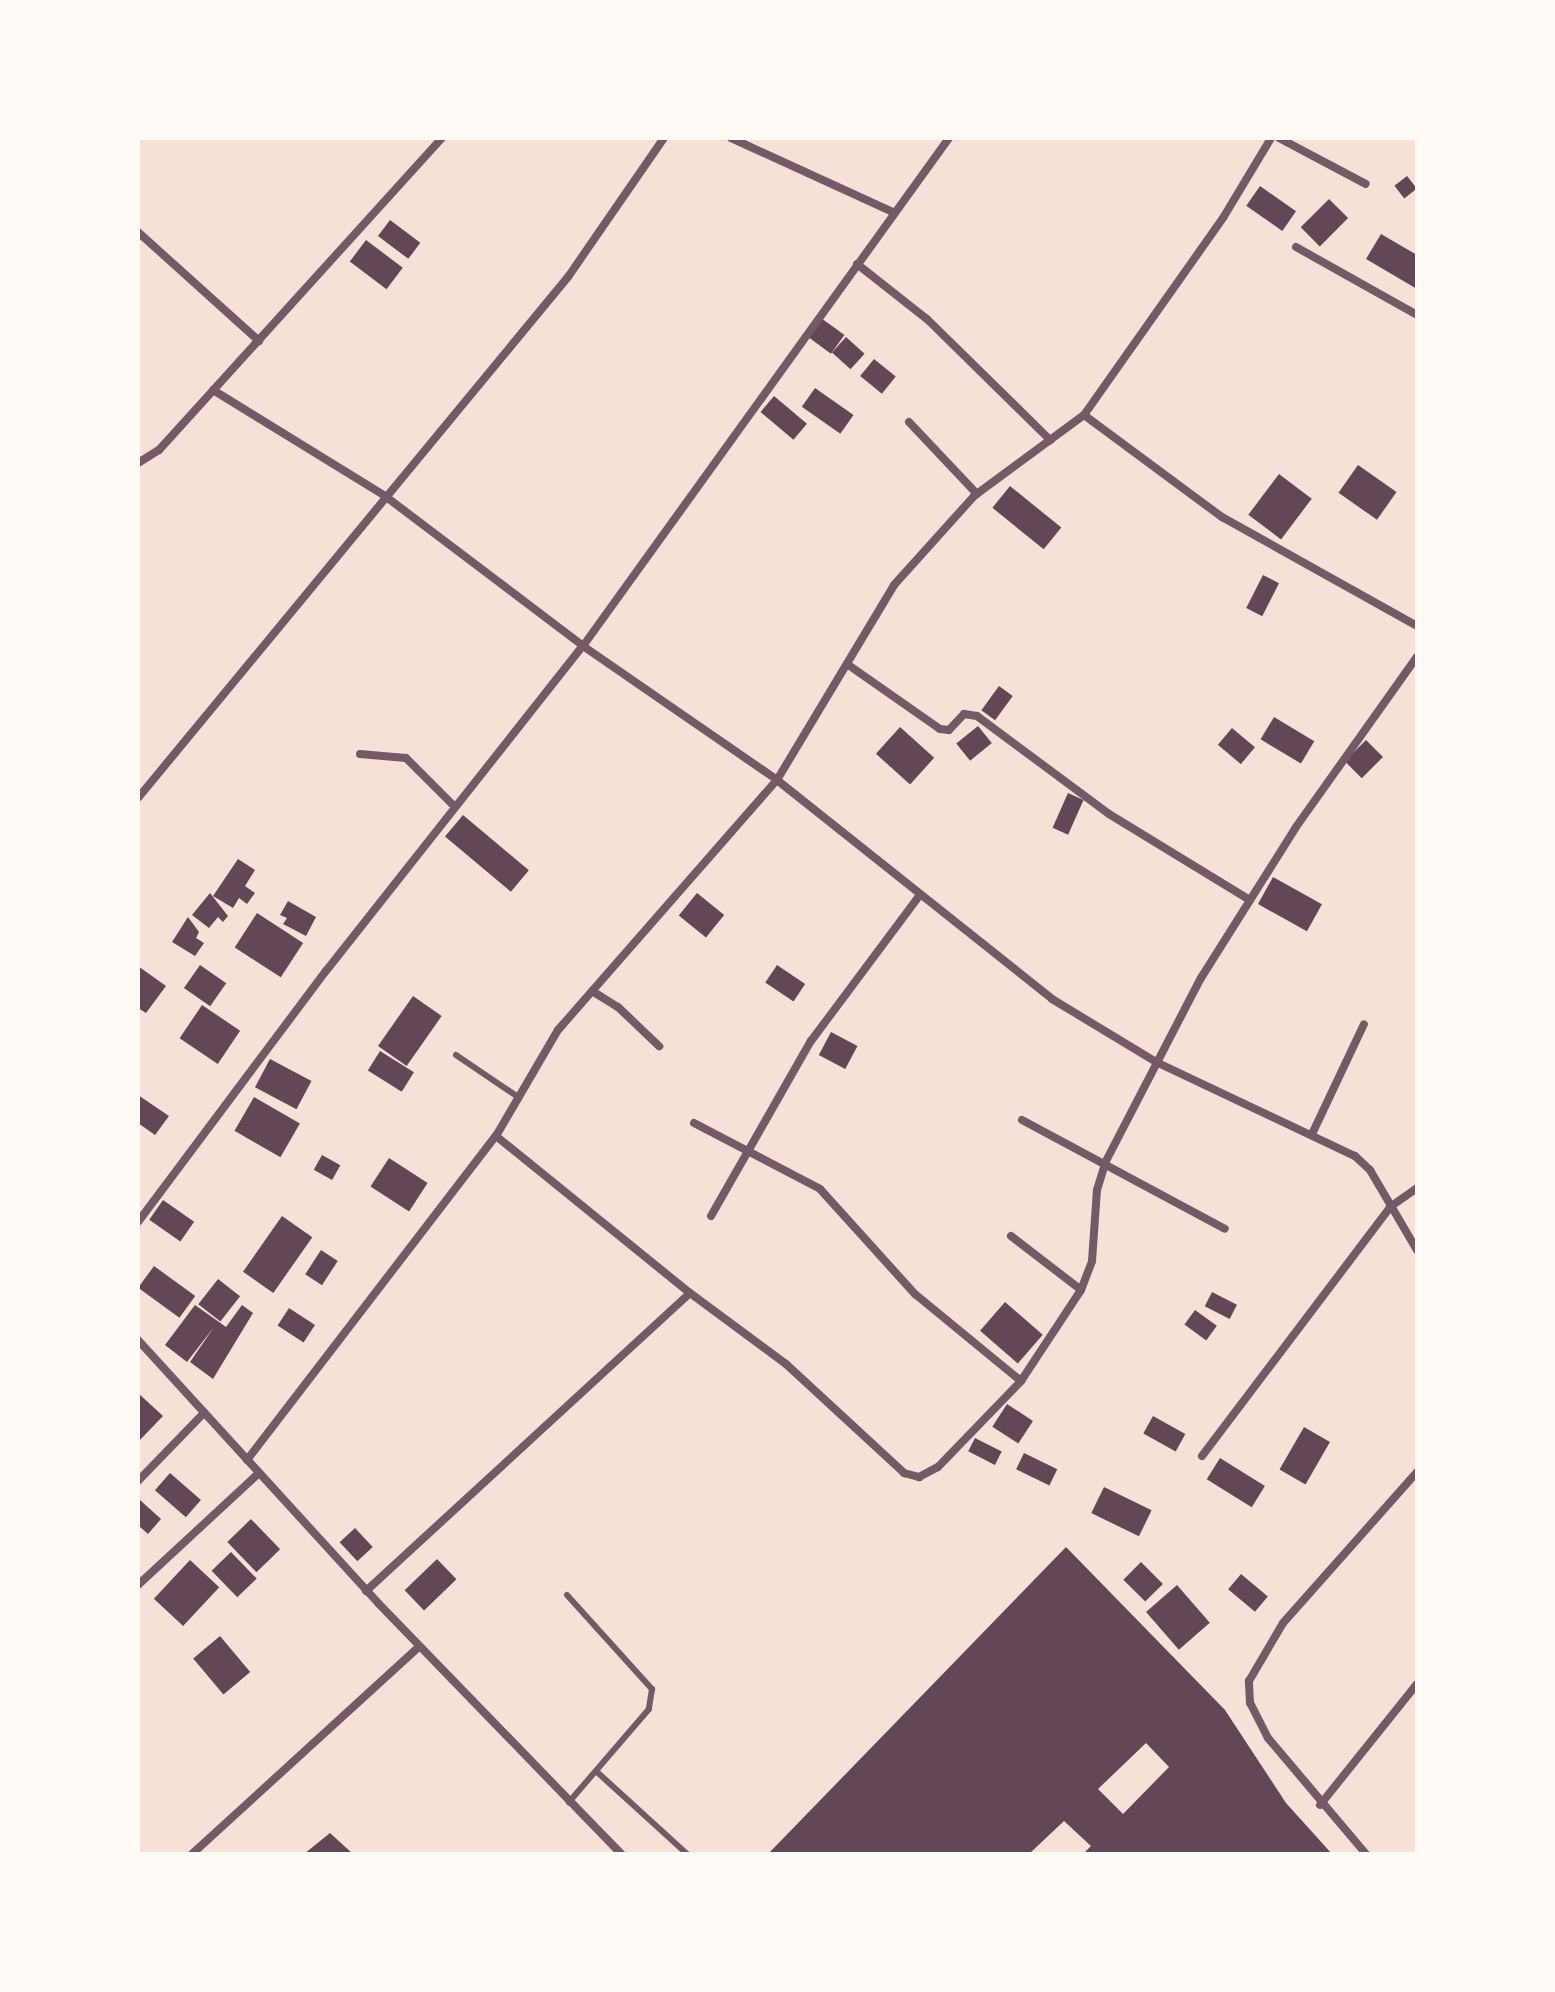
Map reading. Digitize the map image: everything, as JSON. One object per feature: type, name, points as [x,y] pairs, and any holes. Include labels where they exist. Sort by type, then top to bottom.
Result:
[{"type":"street","points":[[138,463],[159,450],[442,138]]},
{"type":"street","points":[[138,798],[568,277],[664,138]]},
{"type":"street","points":[[731,138],[895,213]]},
{"type":"street","points":[[138,1222],[455,807],[583,646],[949,138]]},
{"type":"street","points":[[247,1460],[496,1136],[558,1030],[777,780],[894,585],[977,494],[1084,415],[1223,218],[1271,138]]},
{"type":"street","points":[[1279,138],[1366,184]]},
{"type":"street","points":[[138,232],[259,341]]},
{"type":"street","points":[[1296,247],[1417,315]]},
{"type":"street","points":[[857,264],[927,319],[1050,440]]},
{"type":"street","points":[[213,390],[385,496],[583,646],[777,780],[1052,999],[1156,1062],[1313,1132],[1370,1170],[1417,1250]]},
{"type":"street","points":[[1084,415],[1222,517],[1417,626]]},
{"type":"street","points":[[909,422],[977,494]]},
{"type":"street","points":[[496,1136],[690,1293],[786,1364],[910,1477],[938,1467],[1021,1381],[1081,1290],[1092,1261],[1097,1190],[1106,1161],[1156,1062],[1250,900],[1417,657]]},
{"type":"street","points":[[847,664],[940,729],[949,730],[964,714],[977,716],[1109,814],[1250,900]]},
{"type":"street","points":[[360,754],[406,758],[455,807]]},
{"type":"street","points":[[711,1216],[811,1041],[920,895]]},
{"type":"street","points":[[592,991],[618,1007],[659,1046]]},
{"type":"street","points":[[1313,1132],[1364,1024]]},
{"type":"street","points":[[1022,1120],[1106,1161],[1225,1229]]},
{"type":"street","points":[[694,1123],[820,1189],[915,1294],[1021,1381]]},
{"type":"street","points":[[1202,1456],[1390,1207],[1417,1188]]},
{"type":"street","points":[[1011,1236],[1081,1290]]},
{"type":"street","points":[[366,1591],[690,1293]]},
{"type":"street","points":[[138,1340],[366,1591],[621,1854]]},
{"type":"street","points":[[138,1481],[204,1413]]},
{"type":"street","points":[[1366,1854],[1320,1805],[1268,1738],[1250,1703],[1249,1681],[1283,1623],[1417,1472]]},
{"type":"street","points":[[138,1585],[259,1473]]},
{"type":"street","points":[[192,1854],[419,1647]]},
{"type":"street","points":[[1320,1805],[1417,1684]]},
{"type":"lane","points":[[456,1055],[518,1097]]},
{"type":"lane","points":[[567,1595],[652,1689],[649,1709],[569,1802]]},
{"type":"lane","points":[[597,1772],[687,1854]]},
{"type":"building","points":[[1407,176],[1417,189],[1404,198],[1394,186]]},
{"type":"building","points":[[1260,186],[1296,211],[1282,231],[1246,206]]},
{"type":"building","points":[[1329,199],[1348,218],[1320,246],[1301,227]]},
{"type":"building","points":[[390,220],[420,243],[408,259],[378,236]]},
{"type":"building","points":[[1381,234],[1417,255],[1417,289],[1366,259]]},
{"type":"building","points":[[366,240],[403,268],[386,289],[350,262]]},
{"type":"building","points":[[821,318],[844,335],[831,354],[807,337]]},
{"type":"building","points":[[846,337],[865,354],[851,369],[832,353]]},
{"type":"building","points":[[874,359],[896,377],[882,394],[860,376]]},
{"type":"building","points":[[815,388],[854,415],[840,434],[802,407]]},
{"type":"building","points":[[774,396],[807,424],[793,440],[761,412]]},
{"type":"building","points":[[1358,465],[1397,492],[1377,520],[1338,493]]},
{"type":"building","points":[[1279,474],[1312,499],[1281,539],[1248,515]]},
{"type":"building","points":[[1010,486],[1061,528],[1044,549],[992,508]]},
{"type":"building","points":[[1263,575],[1279,583],[1262,616],[1246,608]]},
{"type":"building","points":[[999,686],[1013,696],[995,720],[981,710]]},
{"type":"building","points":[[1274,717],[1314,741],[1301,763],[1261,739]]},
{"type":"building","points":[[978,726],[992,743],[970,761],[956,744]]},
{"type":"building","points":[[900,727],[934,758],[910,785],[876,754]]},
{"type":"building","points":[[1232,728],[1255,747],[1241,764],[1218,745]]},
{"type":"building","points":[[1366,740],[1383,757],[1362,778],[1345,761]]},
{"type":"building","points":[[1068,793],[1084,800],[1068,835],[1053,828]]},
{"type":"building","points":[[463,815],[529,870],[511,892],[445,836]]},
{"type":"building","points":[[238,859],[255,870],[245,886],[255,893],[247,904],[239,898],[233,908],[213,896]]},
{"type":"building","points":[[1273,877],[1322,904],[1307,931],[1258,904]]},
{"type":"building","points":[[210,893],[228,916],[223,922],[218,917],[209,928],[192,915]]},
{"type":"building","points":[[697,893],[724,915],[706,938],[679,916]]},
{"type":"building","points":[[288,901],[316,917],[306,936],[283,924],[287,918],[280,915]]},
{"type":"building","points":[[257,913],[303,943],[281,977],[235,947]]},
{"type":"building","points":[[188,917],[199,932],[196,938],[204,943],[195,956],[172,942]]},
{"type":"building","points":[[200,965],[226,983],[210,1006],[184,988]]},
{"type":"building","points":[[777,965],[805,984],[793,1001],[765,982]]},
{"type":"building","points":[[138,966],[166,986],[146,1013],[138,1008]]},
{"type":"building","points":[[413,996],[442,1016],[407,1066],[378,1046]]},
{"type":"building","points":[[202,1005],[240,1031],[218,1064],[180,1038]]},
{"type":"building","points":[[831,1032],[857,1046],[845,1069],[819,1055]]},
{"type":"building","points":[[380,1051],[414,1072],[402,1092],[368,1071]]},
{"type":"building","points":[[270,1059],[311,1081],[296,1109],[255,1087]]},
{"type":"building","points":[[138,1095],[169,1116],[155,1135],[138,1123]]},
{"type":"building","points":[[254,1097],[300,1124],[280,1157],[234,1131]]},
{"type":"building","points":[[322,1155],[340,1165],[332,1180],[314,1170]]},
{"type":"building","points":[[389,1158],[428,1183],[409,1212],[370,1187]]},
{"type":"building","points":[[163,1200],[194,1222],[180,1241],[149,1220]]},
{"type":"building","points":[[282,1216],[312,1237],[273,1293],[243,1272]]},
{"type":"building","points":[[321,1250],[338,1261],[322,1285],[305,1274]]},
{"type":"building","points":[[154,1266],[195,1296],[179,1318],[138,1288]]},
{"type":"building","points":[[218,1279],[240,1296],[220,1321],[198,1304]]},
{"type":"building","points":[[1212,1292],[1237,1305],[1230,1319],[1205,1306]]},
{"type":"building","points":[[1005,1302],[1043,1335],[1018,1363],[980,1331]]},
{"type":"building","points":[[195,1305],[226,1327],[242,1305],[253,1313],[213,1379],[190,1362],[214,1327],[187,1362],[165,1345]]},
{"type":"building","points":[[289,1308],[315,1325],[304,1342],[278,1326]]},
{"type":"building","points":[[1195,1310],[1217,1326],[1206,1340],[1184,1325]]},
{"type":"building","points":[[138,1393],[163,1416],[138,1442]]},
{"type":"building","points":[[1007,1404],[1033,1421],[1018,1444],[992,1427]]},
{"type":"building","points":[[1153,1416],[1185,1434],[1176,1451],[1143,1433]]},
{"type":"building","points":[[1304,1427],[1330,1442],[1305,1484],[1280,1469]]},
{"type":"building","points":[[975,1438],[1002,1452],[995,1465],[968,1451]]},
{"type":"building","points":[[1024,1453],[1057,1469],[1049,1485],[1016,1469]]},
{"type":"building","points":[[1220,1458],[1265,1486],[1252,1507],[1207,1479]]},
{"type":"building","points":[[170,1473],[201,1500],[186,1517],[155,1490]]},
{"type":"building","points":[[1104,1487],[1152,1510],[1139,1536],[1091,1513]]},
{"type":"building","points":[[140,1500],[161,1519],[148,1534],[138,1525]]},
{"type":"building","points":[[251,1519],[280,1549],[256,1572],[227,1542]]},
{"type":"building","points":[[355,1528],[373,1547],[357,1561],[340,1542]]},
{"type":"building","points":[[1066,1547],[1225,1710],[1286,1803],[1332,1854],[1083,1854],[1091,1846],[1064,1821],[1029,1854],[768,1854]],"holes":[[[1146,1743],[1169,1767],[1123,1814],[1098,1789]]]},
{"type":"building","points":[[231,1552],[257,1579],[237,1597],[212,1571]]},
{"type":"building","points":[[437,1559],[456,1579],[424,1610],[405,1590]]},
{"type":"building","points":[[190,1560],[219,1587],[183,1626],[154,1599]]},
{"type":"building","points":[[1141,1562],[1163,1584],[1145,1602],[1123,1580]]},
{"type":"building","points":[[1241,1574],[1268,1596],[1255,1612],[1228,1589]]},
{"type":"building","points":[[1177,1585],[1210,1623],[1179,1650],[1146,1612]]},
{"type":"building","points":[[220,1636],[250,1672],[223,1695],[193,1658]]},
{"type":"building","points":[[330,1833],[353,1854],[304,1854]]}]
